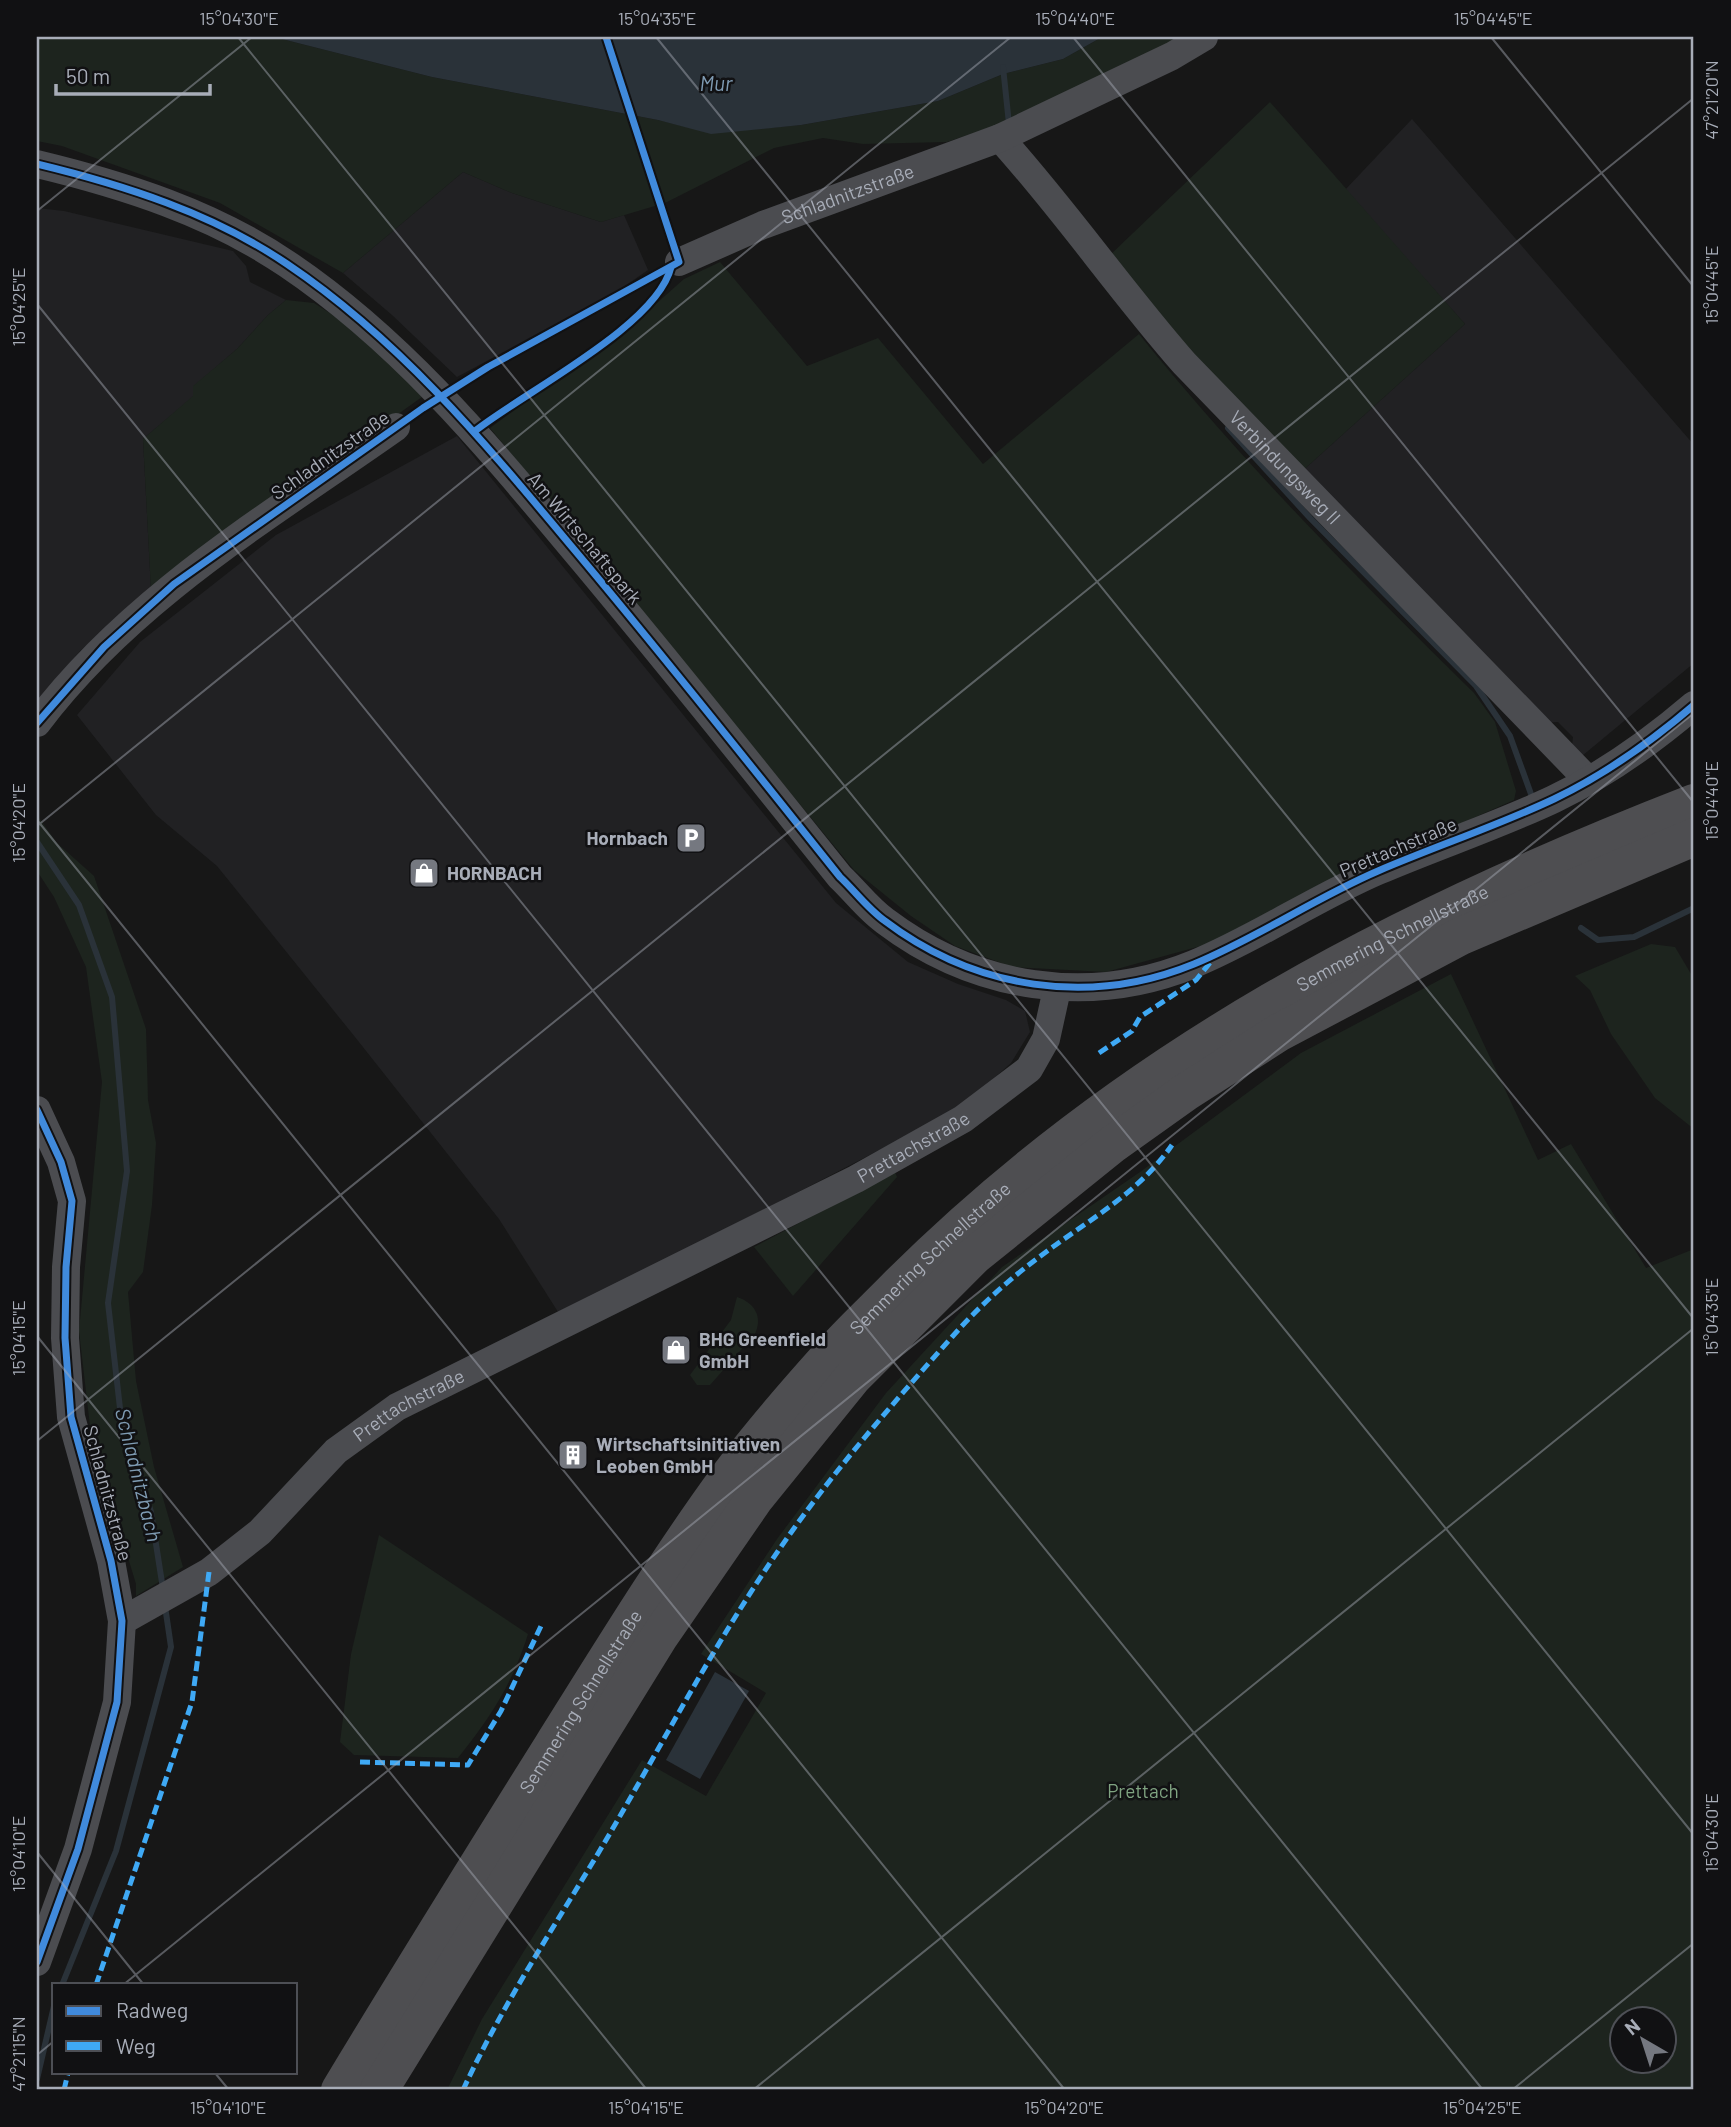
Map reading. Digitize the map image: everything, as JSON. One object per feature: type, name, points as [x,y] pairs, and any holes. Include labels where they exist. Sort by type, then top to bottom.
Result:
[{"type":"highway","name":"Semmering Schnellstraße","points":[[340,2090],[633,1618],[729,1477],[829,1356],[945,1239],[1177,1077],[1263,1005],[1375,942],[1533,867],[1694,803]]},
{"type":"highway","name":"Semmering Schnellstraße","points":[[1177,1077],[1278,1033],[1380,976],[1461,936],[1632,860],[1694,836]]},
{"type":"highway","points":[[1632,860],[1694,860]]},
{"type":"highway","name":"Semmering Schnellstraße","points":[[379,2090],[659,1637],[755,1498],[853,1377],[1104,1130]]},
{"type":"street","name":"Schladnitzstraße","points":[[679,262],[763,225],[1000,138],[1172,56],[1204,37]]},
{"type":"street","name":"Verbindungsweg II","points":[[1000,138],[1044,186],[1151,325],[1184,363],[1588,780]]},
{"type":"street","name":"Am Wirtschaftspark","points":[[37,164],[102,181],[211,221],[285,262],[361,317],[475,431],[840,877],[883,920],[923,948],[967,968],[1015,984],[1057,989]]},
{"type":"street","name":"Schladnitzstraße","points":[[37,723],[104,647],[174,584],[396,427]]},
{"type":"street","name":"Prettachstraße","points":[[131,1616],[186,1586],[260,1532],[336,1451],[397,1407],[867,1173],[963,1119],[1029,1069],[1046,1039],[1057,989],[1134,982],[1194,964],[1371,873],[1524,812],[1588,780],[1661,735],[1694,705]]},
{"type":"street","name":"Schladnitzstraße","points":[[37,1110],[61,1162],[72,1201],[66,1267],[65,1338],[71,1417],[111,1561],[131,1616],[117,1702],[78,1850],[37,1962]]},
{"type":"shaded area","points":[[1412,119],[1694,445],[1694,663],[1582,756],[1572,746],[1573,737],[1558,722],[1543,723],[1299,474],[1465,324],[1345,190]]},
{"type":"shaded area","points":[[463,172],[512,193],[601,222],[624,215],[648,270],[622,288],[457,377],[343,273]]},
{"type":"shaded area","points":[[37,208],[64,211],[233,251],[246,266],[250,282],[286,300],[268,315],[237,349],[194,386],[194,396],[143,439],[151,590],[80,651],[37,703]]},
{"type":"shaded area","points":[[457,436],[836,903],[908,962],[958,984],[1006,1000],[1025,1011],[1030,1032],[1011,1063],[971,1099],[891,1144],[560,1315],[499,1219],[355,1037],[217,866],[156,815],[77,715],[140,642],[276,535]]},
{"type":"green space","points":[[37,37],[274,37],[432,77],[658,120],[711,133],[801,125],[938,101],[1003,74],[1063,59],[1102,37],[1184,37],[1021,117],[947,142],[863,144],[823,138],[774,148],[665,203],[601,222],[512,193],[463,172],[343,273],[220,203],[62,146],[37,141]]},
{"type":"green space","points":[[1270,102],[1465,324],[1299,474],[1108,257]]},
{"type":"green space","points":[[720,262],[807,366],[878,338],[983,464],[1139,334],[1259,474],[1474,693],[1495,722],[1516,791],[1514,800],[1317,887],[1208,944],[1106,972],[1012,967],[955,946],[911,916],[854,870],[490,428],[640,318],[684,279]]},
{"type":"green space","points":[[286,300],[314,303],[347,324],[385,353],[422,397],[151,590],[143,439],[193,396],[193,386],[237,349],[268,315]]},
{"type":"green space","points":[[37,815],[57,843],[94,876],[146,1029],[148,1100],[156,1143],[152,1205],[143,1272],[128,1292],[136,1381],[154,1467],[183,1567],[136,1596],[136,1584],[91,1435],[79,1331],[102,1082],[86,967],[54,897],[37,871]]},
{"type":"green space","points":[[1651,944],[1675,947],[1694,979],[1694,1129],[1655,1098],[1611,1034],[1590,990],[1575,976]]},
{"type":"green space","name":"Prettach","points":[[1451,974],[1538,1160],[1571,1144],[1646,1268],[1694,1249],[1694,2090],[447,2090],[482,2019],[642,1760],[706,1796],[766,1693],[701,1654],[777,1539],[886,1393],[1002,1267],[1140,1172],[1301,1053]]},
{"type":"green space","points":[[895,1172],[897,1177],[793,1296],[754,1247]]},
{"type":"green space","points":[[737,1297],[749,1303],[756,1311],[758,1322],[755,1334],[710,1385],[697,1385],[690,1375],[731,1320]]},
{"type":"green space","points":[[379,1535],[528,1634],[515,1669],[499,1699],[458,1758],[354,1755],[340,1742],[351,1654]]},
{"type":"water","name":"Mur","points":[[274,37],[1102,37],[1063,59],[1003,74],[938,101],[801,125],[711,134],[658,120],[432,77]]},
{"type":"water","points":[[715,1672],[749,1691],[700,1779],[666,1760]]},
{"type":"waterway","points":[[1003,67],[1009,124]]},
{"type":"waterway","points":[[1228,428],[1310,518],[1476,686],[1510,736],[1531,794]]},
{"type":"waterway","name":"Schladnitzbach","points":[[37,842],[79,905],[112,997],[127,1171],[108,1303],[121,1417],[151,1512],[163,1589]]},
{"type":"waterway","points":[[1581,928],[1598,940],[1634,937],[1694,908]]},
{"type":"waterway","name":"Schladnitzbach","points":[[63,1983],[116,1851],[171,1647],[165,1606]]},
{"type":"waterway","name":"Schladnitzbach","points":[[37,2079],[52,2015]]},
{"type":"marked path","points":[[1099,1053],[1132,1031],[1140,1017],[1196,980],[1213,959]]},
{"type":"marked path","points":[[463,2090],[514,1993],[721,1640],[769,1564],[813,1502],[891,1407],[974,1313],[1024,1269],[1131,1189],[1160,1161],[1172,1145]]},
{"type":"marked path","points":[[97,1983],[192,1702],[209,1572]]},
{"type":"marked path","points":[[360,1762],[468,1765],[501,1711],[541,1626]]},
{"type":"marked path","points":[[64,2090],[68,2074]]},
{"type":"cycle path","points":[[37,723],[104,647],[174,584],[423,408],[488,367],[679,262],[606,37]]},
{"type":"cycle path","points":[[37,164],[135,191],[229,230],[287,264],[367,326],[439,395],[507,470],[640,629],[840,877],[867,905],[885,921],[920,944],[956,962],[995,976],[1034,984],[1074,987],[1114,985],[1154,977],[1194,964],[1355,882],[1573,790],[1627,756],[1694,705]]},
{"type":"cycle path","points":[[475,431],[616,335],[661,289],[671,267]]},
{"type":"cycle path","points":[[37,1110],[61,1162],[72,1201],[66,1267],[65,1338],[71,1417],[111,1561],[122,1621],[117,1702],[78,1849],[37,1962]]},
{"type":"place","name":"Hornbach","points":[[691,838]]},
{"type":"place","name":"HORNBACH","points":[[424,873]]},
{"type":"place","name":"BHG Greenfield GmbH","points":[[676,1350]]},
{"type":"place","name":"Wirtschaftsinitiativen Leoben GmbH","points":[[573,1455]]}]
